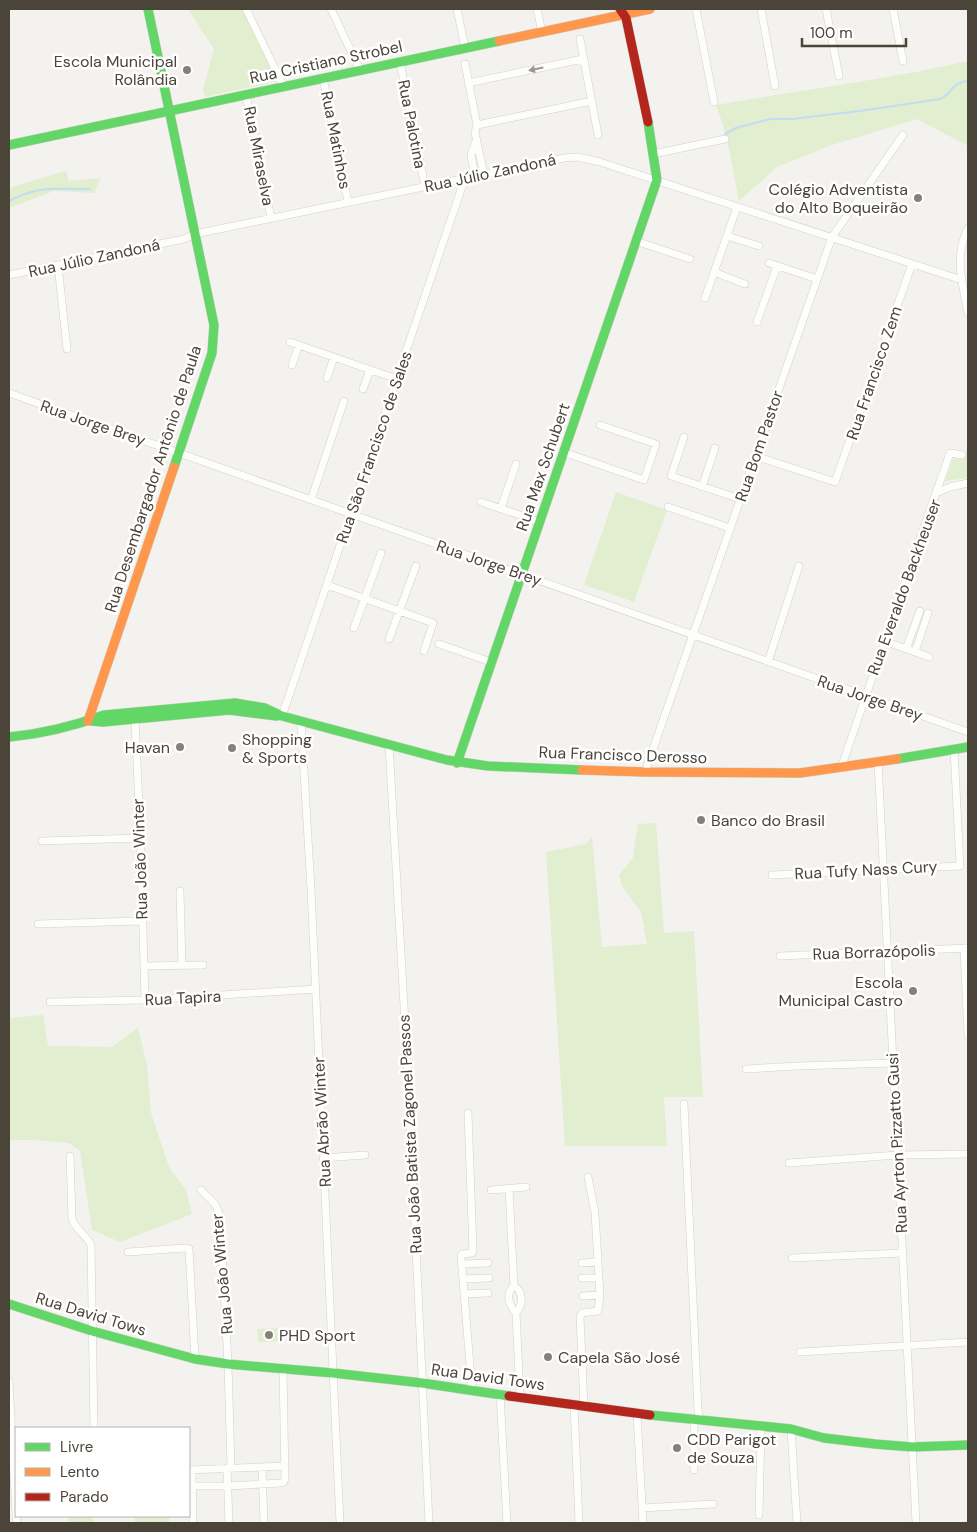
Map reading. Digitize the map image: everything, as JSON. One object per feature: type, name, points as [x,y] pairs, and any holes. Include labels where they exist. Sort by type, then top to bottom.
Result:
[{"type":"main road","name":"Rua Desembargador Antônio de Paula","points":[[88,721],[214,344],[213,315],[148,9]]},
{"type":"main road","name":"Rua Cristiano Strobel","points":[[9,145],[542,32],[622,12],[650,9]]},
{"type":"main road","points":[[622,12],[626,18],[657,180]]},
{"type":"main road","name":"Rua Max Schubert","points":[[457,762],[657,180]]},
{"type":"main road","name":"Rua Francisco Derosso","points":[[9,737],[28,735],[88,721],[104,715],[235,703],[265,708],[282,716],[457,762],[488,766],[645,772],[800,773],[968,747]]},
{"type":"main road","name":"Rua Francisco Derosso","points":[[88,721],[103,722],[229,710],[247,711],[266,716],[282,716]]},
{"type":"main road","name":"Rua David Tows","points":[[9,1304],[92,1331],[196,1359],[228,1364],[422,1382],[636,1414],[791,1429],[824,1438],[875,1444],[912,1447],[968,1445]]},
{"type":"street","points":[[246,9],[284,87]]},
{"type":"street","points":[[331,9],[360,70]]},
{"type":"street","points":[[457,9],[465,48]]},
{"type":"street","points":[[537,9],[542,32]]},
{"type":"street","points":[[696,9],[714,102]]},
{"type":"street","points":[[762,9],[775,86]]},
{"type":"street","points":[[826,9],[839,76]]},
{"type":"street","points":[[893,9],[903,61]]},
{"type":"street","points":[[580,39],[598,135]]},
{"type":"street","points":[[468,83],[583,59]]},
{"type":"street","name":"Rua Palotina","points":[[400,62],[425,187]]},
{"type":"street","points":[[465,64],[477,125],[476,140],[484,175]]},
{"type":"street","name":"Rua Matinhos","points":[[323,78],[348,202]]},
{"type":"street","name":"Rua Miraselva","points":[[246,95],[271,218]]},
{"type":"street","points":[[477,125],[592,102]]},
{"type":"street","name":"Rua Bom Pastor","points":[[645,772],[832,237],[903,135]]},
{"type":"street","points":[[653,154],[725,139]]},
{"type":"street","points":[[476,140],[471,155],[476,176]]},
{"type":"street","name":"Rua Júlio Zandoná","points":[[9,275],[184,240],[195,234],[348,202],[564,158],[578,158],[593,159],[962,280]]},
{"type":"street","name":"Rua São Francisco de Sales","points":[[282,716],[465,178]]},
{"type":"street","points":[[705,298],[737,206]]},
{"type":"street","points":[[968,228],[960,253],[962,280],[968,312]]},
{"type":"street","points":[[727,236],[759,246]]},
{"type":"street","points":[[636,241],[690,259]]},
{"type":"street","name":"Rua Francisco Zem","points":[[755,456],[836,482],[912,264]]},
{"type":"street","points":[[58,265],[67,349]]},
{"type":"street","points":[[756,322],[773,265],[817,279]]},
{"type":"street","points":[[714,272],[745,284]]},
{"type":"street","points":[[290,342],[397,379]]},
{"type":"street","points":[[292,365],[299,345]]},
{"type":"street","points":[[327,378],[334,357]]},
{"type":"street","points":[[363,389],[370,370]]},
{"type":"street","name":"Rua Jorge Brey","points":[[9,393],[968,732]]},
{"type":"street","points":[[311,500],[344,401]]},
{"type":"street","points":[[564,452],[644,480],[656,444],[600,425]]},
{"type":"street","points":[[684,437],[671,476],[740,499]]},
{"type":"street","points":[[702,487],[715,448]]},
{"type":"street","points":[[936,493],[950,452],[962,454]]},
{"type":"street","points":[[501,508],[516,464]]},
{"type":"street","name":"Rua Everaldo Backheuser","points":[[841,768],[936,493],[950,487],[968,483]]},
{"type":"street","points":[[481,502],[540,522]]},
{"type":"street","points":[[668,507],[730,528]]},
{"type":"street","points":[[354,628],[381,553]]},
{"type":"street","points":[[389,639],[416,566]]},
{"type":"street","points":[[768,662],[799,566]]},
{"type":"street","points":[[327,585],[434,623],[424,651]]},
{"type":"street","points":[[906,649],[920,610]]},
{"type":"street","points":[[915,652],[928,613]]},
{"type":"street","points":[[884,641],[929,657]]},
{"type":"street","points":[[439,644],[491,662]]},
{"type":"street","name":"Rua João Winter","points":[[135,719],[145,1000]]},
{"type":"street","name":"Rua Abrão Winter","points":[[301,721],[316,989],[340,1523]]},
{"type":"street","name":"Rua João Batista Zagonel Passos","points":[[389,745],[408,1067],[429,1523]]},
{"type":"street","name":"Rua Tufy Nass Cury","points":[[772,875],[960,866],[954,750]]},
{"type":"street","name":"Rua Ayrton Pizzatto Gusi","points":[[878,762],[916,1523]]},
{"type":"street","points":[[42,841],[140,838]]},
{"type":"street","points":[[180,891],[182,966]]},
{"type":"street","points":[[38,924],[142,921]]},
{"type":"street","points":[[966,948],[968,1032]]},
{"type":"street","name":"Rua Borrazópolis","points":[[780,956],[966,948]]},
{"type":"street","points":[[144,966],[203,965]]},
{"type":"street","name":"Rua Tapira","points":[[50,1002],[145,1000],[316,989]]},
{"type":"street","points":[[746,1069],[893,1063]]},
{"type":"street","points":[[684,1104],[698,1410],[694,1470]]},
{"type":"street","points":[[468,1113],[474,1250],[472,1253],[462,1254],[462,1264],[472,1390]]},
{"type":"street","points":[[789,1163],[898,1155],[968,1154]]},
{"type":"street","points":[[323,1158],[365,1155]]},
{"type":"street","points":[[70,1156],[72,1219],[75,1226],[91,1245],[94,1427]]},
{"type":"street","points":[[584,1406],[580,1317],[582,1313],[598,1311],[600,1294],[595,1213],[588,1177]]},
{"type":"street","points":[[491,1190],[526,1187]]},
{"type":"street","points":[[509,1188],[514,1286],[511,1288],[508,1296],[511,1308],[516,1313]]},
{"type":"street","name":"Rua João Winter","points":[[201,1190],[216,1204],[220,1216],[228,1364],[229,1523]]},
{"type":"street","points":[[128,1252],[189,1249],[196,1359]]},
{"type":"street","points":[[792,1258],[903,1253]]},
{"type":"street","points":[[582,1263],[598,1262]]},
{"type":"street","points":[[462,1264],[488,1263]]},
{"type":"street","points":[[463,1279],[489,1278]]},
{"type":"street","points":[[582,1278],[599,1278]]},
{"type":"street","points":[[514,1286],[521,1293],[522,1304],[516,1313],[520,1396]]},
{"type":"street","points":[[465,1294],[488,1293]]},
{"type":"street","points":[[582,1296],[600,1294]]},
{"type":"street","points":[[800,1352],[968,1342]]},
{"type":"street","points":[[190,1485],[263,1485],[284,1482],[284,1369]]},
{"type":"street","points":[[9,1382],[15,1497]]},
{"type":"street","points":[[500,1394],[507,1523]]},
{"type":"street","points":[[574,1404],[579,1523]]},
{"type":"street","points":[[636,1414],[643,1523]]},
{"type":"street","points":[[759,1515],[761,1426]]},
{"type":"street","points":[[791,1429],[797,1523]]},
{"type":"street","points":[[193,1523],[190,1470],[285,1466]]},
{"type":"street","points":[[262,1467],[264,1523]]},
{"type":"street","points":[[642,1508],[713,1504]]},
{"type":"green space","points":[[188,9],[242,9],[279,81],[205,97],[203,90],[214,49]]},
{"type":"green space","points":[[968,61],[968,146],[917,119],[829,146],[777,167],[739,201],[726,134],[716,105],[937,68]]},
{"type":"green space","points":[[66,171],[69,181],[101,178],[94,193],[54,191],[9,208],[9,190],[14,186]]},
{"type":"green space","points":[[967,448],[968,478],[945,481],[953,459],[964,459]]},
{"type":"green space","points":[[616,492],[667,510],[634,602],[584,585]]},
{"type":"green space","points":[[656,823],[664,933],[694,931],[703,1097],[664,1097],[667,1146],[565,1146],[546,852],[586,844],[592,837],[602,947],[647,944],[641,912],[622,886],[619,875],[633,858],[638,824]]},
{"type":"green space","points":[[43,1015],[48,1046],[112,1047],[138,1028],[147,1065],[151,1113],[169,1167],[186,1190],[192,1214],[120,1242],[92,1230],[80,1151],[69,1143],[9,1140],[9,1018]]},
{"type":"green space","name":"PHD Sport","points":[[281,1328],[281,1341],[258,1342],[257,1329]]},
{"type":"green space","points":[[69,1517],[92,1517],[94,1523],[68,1523]]},
{"type":"green space","points":[[135,1517],[169,1517],[169,1523],[135,1523]]},
{"type":"waterway","points":[[725,134],[736,128],[770,119],[792,119],[940,99],[958,84],[968,81]]},
{"type":"waterway","points":[[9,201],[39,190],[90,189]]},
{"type":"traffic: fast","points":[[148,9],[214,325],[212,353],[174,467]]},
{"type":"traffic: fast","points":[[9,145],[499,41]]},
{"type":"traffic: fast","points":[[457,763],[657,180],[648,122]]},
{"type":"traffic: fast","points":[[9,737],[57,729],[104,715],[235,703],[265,708],[282,716],[447,760],[488,766],[582,770]]},
{"type":"traffic: fast","points":[[91,721],[103,722],[229,710],[277,716]]},
{"type":"traffic: fast","points":[[897,759],[968,747]]},
{"type":"traffic: fast","points":[[9,1304],[92,1331],[195,1359],[228,1364],[422,1383],[509,1396]]},
{"type":"traffic: fast","points":[[650,1415],[791,1429],[824,1438],[875,1444],[912,1447],[968,1445]]},
{"type":"traffic: slow","points":[[499,41],[650,9]]},
{"type":"traffic: slow","points":[[88,721],[174,467]]},
{"type":"traffic: slow","points":[[582,770],[800,773],[897,759]]},
{"type":"traffic: jam","points":[[620,9],[626,18],[648,122]]},
{"type":"traffic: jam","points":[[509,1396],[650,1415]]},
{"type":"place","name":"Escola Municipal Rolândia","points":[[187,70]]},
{"type":"place","name":"Colégio Adventista do Alto Boqueirão","points":[[918,198]]},
{"type":"place","name":"Havan","points":[[180,747]]},
{"type":"place","name":"Shopping & Sports","points":[[232,748]]},
{"type":"place","name":"Banco do Brasil","points":[[701,820]]},
{"type":"place","name":"Escola Municipal Castro","points":[[913,991]]},
{"type":"place","name":"PHD Sport","points":[[269,1335]]},
{"type":"place","name":"Capela São José","points":[[548,1357]]},
{"type":"place","name":"CDD Parigot de Souza","points":[[677,1448]]}]
